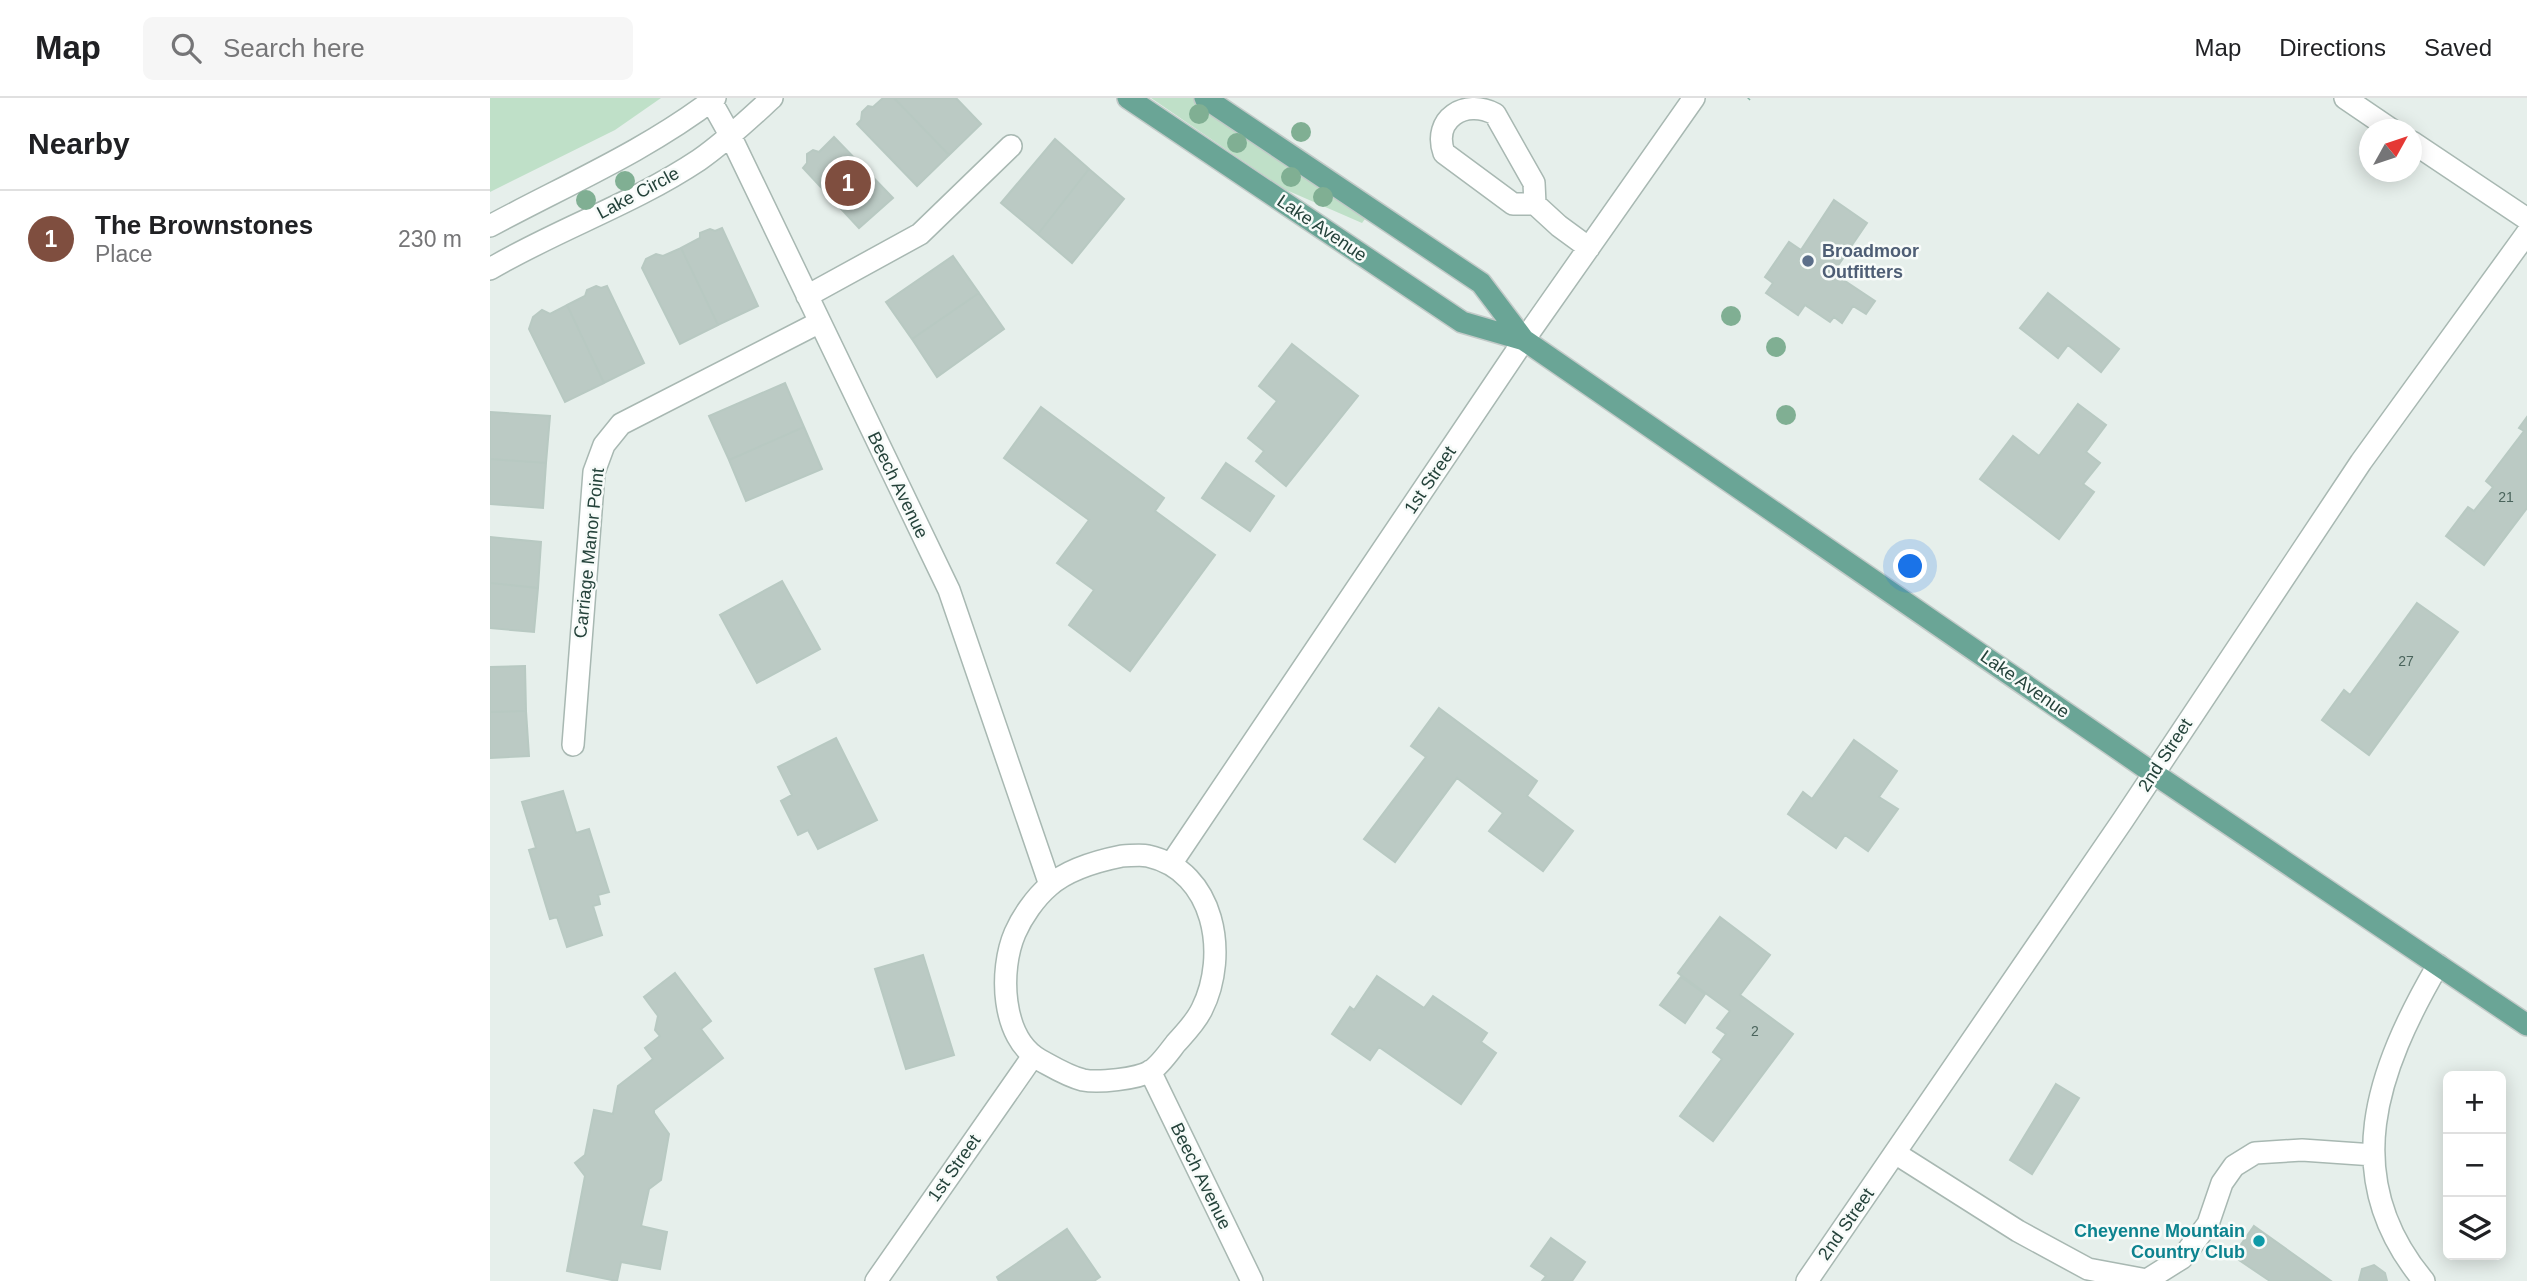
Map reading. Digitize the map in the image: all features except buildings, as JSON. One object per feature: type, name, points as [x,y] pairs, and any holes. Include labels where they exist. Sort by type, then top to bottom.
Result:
[{"type":"main road","name":"Lake Avenue","points":[[1128,98],[1462,322],[1524,340],[2153,773],[2527,1025]]},
{"type":"main road","name":"Lake Avenue","points":[[1205,98],[1481,283],[1524,340]]},
{"type":"street","name":"Lake Circle","points":[[490,269],[667,179],[699,159],[772,98]]},
{"type":"street","name":"1st Street","points":[[1171,864],[1524,340],[1694,98]]},
{"type":"street","points":[[2345,98],[2376,119]]},
{"type":"street","name":"Beech Avenue","points":[[713,99],[949,590],[1049,885]]},
{"type":"street","points":[[490,226],[581,181],[662,134],[713,99]]},
{"type":"street","points":[[1535,204],[1534,183],[1495,114],[1485,108],[1472,107],[1453,114],[1440,135],[1444,153],[1513,204],[1535,204],[1589,248]]},
{"type":"street","points":[[807,296],[920,234],[1011,146]]},
{"type":"street","points":[[2422,149],[2527,219]]},
{"type":"street","name":"2nd Street","points":[[1807,1281],[2361,462],[2527,233]]},
{"type":"street","name":"Carriage Manor Point","points":[[573,745],[594,472],[604,445],[621,424],[820,322]]},
{"type":"street","points":[[1122,856],[1147,856],[1171,864],[1192,880],[1204,900],[1214,930],[1215,957],[1211,987],[1201,1011],[1150,1071],[1110,1082],[1084,1080],[1062,1072],[1033,1056],[1019,1039],[1009,1014],[1005,989],[1014,934],[1031,907],[1049,885],[1097,861],[1122,856]]},
{"type":"street","points":[[2424,1281],[2390,1232],[2379,1204],[2374,1155],[2382,1086],[2412,1011],[2438,965]]},
{"type":"street","name":"1st Street","points":[[876,1281],[1033,1056]]},
{"type":"street","name":"Beech Avenue","points":[[1150,1071],[1252,1281]]},
{"type":"street","points":[[1895,1153],[2018,1231],[2088,1269],[2147,1280],[2182,1258],[2207,1224],[2222,1183],[2234,1166],[2255,1153],[2302,1150],[2374,1155]]},
{"type":"green space","points":[[490,98],[661,98],[615,130],[490,192]]},
{"type":"green space","points":[[1151,98],[1196,98],[1368,215],[1362,223],[1284,189]]},
{"type":"place","name":"The Brownstones","points":[[848,183]]},
{"type":"place","name":"Broadmoor Outfitters","points":[[1808,261]]},
{"type":"place","name":"Cheyenne Mountain Country Club","points":[[2259,1241]]}]
